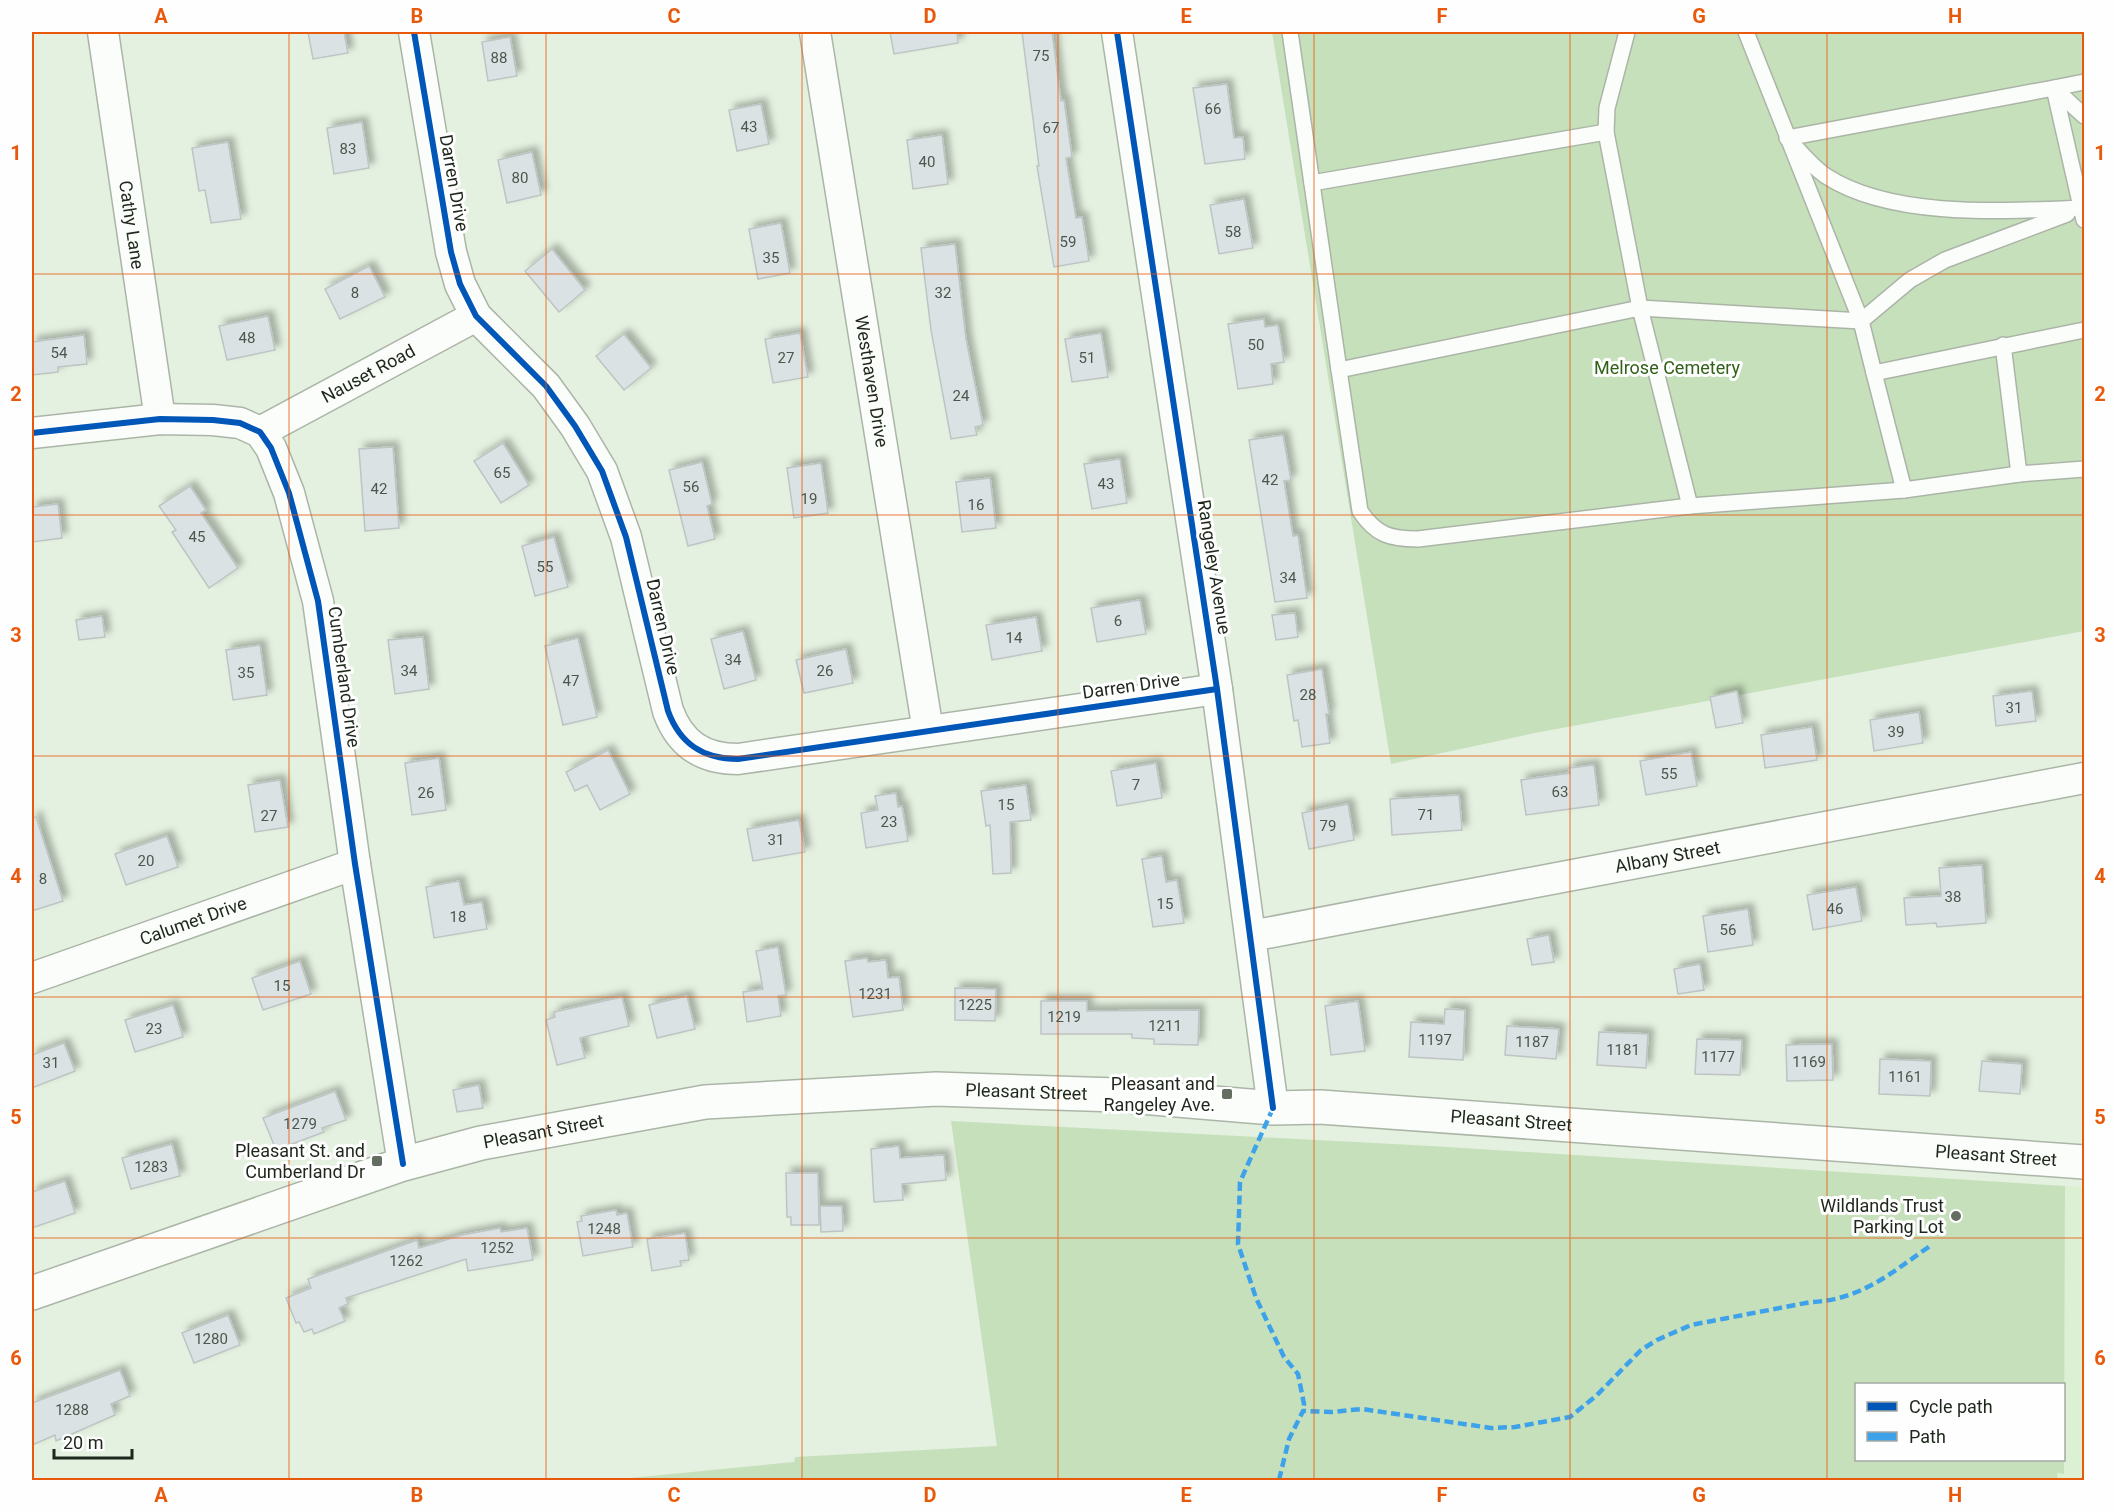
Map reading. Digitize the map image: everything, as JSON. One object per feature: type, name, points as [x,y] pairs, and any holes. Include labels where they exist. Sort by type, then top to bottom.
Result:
[{"type":"main road","name":"Pleasant Street","points":[[32,1293],[403,1164],[481,1143],[705,1102],[936,1089],[1116,1095],[1274,1108],[1332,1108],[2085,1162]]},
{"type":"street","name":"Cathy Lane","points":[[104,32],[160,419]]},
{"type":"street","name":"Darren Drive","points":[[414,32],[451,252],[460,284],[476,316],[546,386],[575,426],[602,471],[626,537],[668,711],[676,730],[691,747],[713,756],[738,759],[1217,688]]},
{"type":"street","name":"Westhaven Drive","points":[[815,32],[928,731]]},
{"type":"street","name":"Rangeley Avenue","points":[[1118,32],[1217,688],[1274,1108]]},
{"type":"street","name":"Nauset Road","points":[[260,432],[476,316]]},
{"type":"street","points":[[32,433],[160,419],[231,422],[260,432]]},
{"type":"street","name":"Cumberland Drive","points":[[260,432],[281,468],[312,570],[355,864],[403,1164]]},
{"type":"street","name":"Albany Street","points":[[1251,936],[2085,778]]},
{"type":"street","name":"Calumet Drive","points":[[32,978],[355,864]]},
{"type":"lane","points":[[1290,32],[1360,511],[1370,526],[1382,535],[1396,539],[1418,539],[1690,506],[1904,490],[2019,474],[2085,469]]},
{"type":"lane","points":[[1627,32],[1607,108],[1606,132],[1640,308],[1690,506]]},
{"type":"lane","points":[[1746,32],[1861,321],[1904,490]]},
{"type":"lane","points":[[1787,138],[2085,82]]},
{"type":"lane","points":[[2054,88],[2085,116]]},
{"type":"lane","points":[[2054,88],[2083,214]]},
{"type":"lane","points":[[1312,183],[1606,132]]},
{"type":"lane","points":[[1787,138],[1825,175],[1857,192],[1899,201],[1987,212],[2083,214]]},
{"type":"lane","points":[[1339,370],[1640,308],[1861,321],[1910,280],[1945,260],[2083,214]]},
{"type":"lane","points":[[1874,373],[2085,330]]},
{"type":"lane","points":[[2003,345],[2019,474]]},
{"type":"shaded area","points":[[2065,1186],[2084,1187],[2082,1480],[2058,1480],[2057,1473],[2064,1473],[2065,1461]]},
{"type":"green space","name":"Melrose Cemetery","points":[[1272,32],[2084,32],[2084,631],[1535,733],[1391,764]]},
{"type":"green space","points":[[951,1121],[1431,1146],[2065,1186],[2064,1383],[1855,1383],[1855,1461],[2064,1461],[2064,1474],[2057,1473],[2058,1480],[609,1480],[794,1462],[795,1457],[997,1446]]},
{"type":"building","points":[[308,32],[344,32],[348,53],[313,59]]},
{"type":"building","points":[[890,32],[957,32],[958,43],[894,54]]},
{"type":"building","points":[[1022,32],[1052,32],[1061,101],[1064,100],[1072,157],[1066,158],[1076,218],[1082,217],[1089,261],[1054,267],[1037,166],[1039,166]]},
{"type":"building","points":[[510,37],[517,76],[488,81],[482,42]]},
{"type":"building","points":[[1227,84],[1234,138],[1243,137],[1245,159],[1205,164],[1193,88]]},
{"type":"building","points":[[761,104],[769,144],[737,151],[729,110]]},
{"type":"building","points":[[362,122],[369,168],[334,174],[327,128]]},
{"type":"building","points":[[942,135],[948,184],[913,189],[907,140]]},
{"type":"building","points":[[228,142],[241,219],[211,223],[205,190],[199,191],[192,148]]},
{"type":"building","points":[[532,152],[541,195],[507,203],[498,160]]},
{"type":"building","points":[[1244,199],[1253,248],[1219,254],[1210,205]]},
{"type":"building","points":[[781,223],[790,273],[758,279],[749,229]]},
{"type":"building","points":[[955,244],[966,339],[983,425],[975,427],[977,435],[951,439],[931,330],[921,248]]},
{"type":"building","points":[[552,249],[585,290],[559,312],[525,271]]},
{"type":"building","points":[[369,266],[385,297],[340,319],[325,289]]},
{"type":"building","points":[[268,316],[275,350],[227,360],[219,326]]},
{"type":"building","points":[[1264,319],[1265,327],[1278,325],[1284,362],[1271,364],[1273,384],[1238,389],[1228,324]]},
{"type":"building","points":[[800,333],[808,377],[773,383],[765,339]]},
{"type":"building","points":[[1101,333],[1108,377],[1072,382],[1065,339]]},
{"type":"building","points":[[624,334],[651,368],[624,390],[596,356]]},
{"type":"building","points":[[84,335],[87,364],[58,367],[58,372],[32,375],[32,342]]},
{"type":"building","points":[[1283,435],[1291,480],[1284,481],[1293,536],[1298,535],[1307,598],[1275,602],[1249,440]]},
{"type":"building","points":[[503,443],[529,485],[501,503],[474,461]]},
{"type":"building","points":[[393,447],[399,528],[365,531],[359,449]]},
{"type":"building","points":[[1120,459],[1127,503],[1092,509],[1084,464]]},
{"type":"building","points":[[702,462],[712,504],[707,506],[715,539],[688,546],[669,470]]},
{"type":"building","points":[[821,463],[828,513],[794,518],[787,468]]},
{"type":"building","points":[[990,478],[996,528],[962,532],[956,482]]},
{"type":"building","points":[[190,486],[206,510],[201,513],[238,568],[209,588],[172,532],[176,530],[159,506]]},
{"type":"building","points":[[58,504],[62,538],[32,542],[32,507]]},
{"type":"building","points":[[554,537],[568,587],[535,596],[522,546]]},
{"type":"building","points":[[1140,600],[1146,634],[1097,642],[1091,608]]},
{"type":"building","points":[[1295,613],[1298,637],[1276,640],[1272,615]]},
{"type":"building","points":[[102,616],[105,637],[79,640],[76,620]]},
{"type":"building","points":[[1036,617],[1042,651],[992,660],[986,625]]},
{"type":"building","points":[[743,631],[756,680],[724,689],[711,639]]},
{"type":"building","points":[[423,637],[429,689],[395,694],[388,640]]},
{"type":"building","points":[[578,638],[597,717],[563,725],[545,646]]},
{"type":"building","points":[[260,645],[267,695],[233,700],[226,650]]},
{"type":"building","points":[[846,649],[853,683],[804,693],[796,660]]},
{"type":"building","points":[[1322,669],[1329,714],[1326,714],[1330,743],[1302,747],[1298,720],[1294,721],[1287,675]]},
{"type":"building","points":[[1737,691],[1743,723],[1716,728],[1710,697]]},
{"type":"building","points":[[2032,691],[2036,721],[1996,726],[1993,696]]},
{"type":"building","points":[[1919,712],[1923,743],[1874,751],[1870,720]]},
{"type":"building","points":[[1812,727],[1817,760],[1765,768],[1761,735]]},
{"type":"building","points":[[608,750],[630,794],[600,810],[587,785],[575,791],[566,772]]},
{"type":"building","points":[[1691,752],[1697,786],[1646,795],[1640,761]]},
{"type":"building","points":[[439,758],[446,810],[412,815],[405,763]]},
{"type":"building","points":[[1156,763],[1162,798],[1117,806],[1111,771]]},
{"type":"building","points":[[1594,765],[1599,805],[1526,815],[1521,780],[1570,773],[1569,768]]},
{"type":"building","points":[[280,780],[288,827],[255,832],[248,785]]},
{"type":"building","points":[[1026,785],[1031,820],[1010,822],[1011,873],[993,874],[990,825],[986,826],[981,791]]},
{"type":"building","points":[[896,793],[898,807],[902,806],[908,841],[866,848],[861,813],[878,810],[875,796]]},
{"type":"building","points":[[1459,795],[1462,830],[1392,835],[1390,799]]},
{"type":"building","points":[[1348,804],[1354,840],[1309,849],[1302,813]]},
{"type":"building","points":[[36,817],[63,901],[32,911],[32,818]]},
{"type":"building","points":[[799,820],[805,852],[753,861],[747,829]]},
{"type":"building","points":[[167,836],[178,867],[126,885],[115,854]]},
{"type":"building","points":[[1162,856],[1166,882],[1177,880],[1184,923],[1153,927],[1142,859]]},
{"type":"building","points":[[1982,865],[1986,923],[1937,927],[1936,923],[1906,925],[1904,898],[1941,896],[1939,868]]},
{"type":"building","points":[[459,881],[464,905],[482,902],[487,929],[434,938],[426,887]]},
{"type":"building","points":[[1856,887],[1862,921],[1813,930],[1807,895]]},
{"type":"building","points":[[1748,909],[1753,945],[1708,952],[1703,916]]},
{"type":"building","points":[[1549,935],[1554,962],[1532,965],[1527,939]]},
{"type":"building","points":[[778,947],[786,995],[778,996],[781,1016],[747,1022],[743,992],[763,989],[756,951]]},
{"type":"building","points":[[867,958],[868,962],[886,960],[888,978],[899,977],[903,1010],[853,1017],[845,961]]},
{"type":"building","points":[[300,961],[311,994],[263,1010],[252,978]]},
{"type":"building","points":[[1700,964],[1704,990],[1678,994],[1674,969]]},
{"type":"building","points":[[955,988],[996,989],[995,1021],[955,1020]]},
{"type":"building","points":[[687,996],[695,1029],[657,1038],[649,1005]]},
{"type":"building","points":[[622,997],[629,1026],[580,1038],[585,1058],[557,1065],[546,1020],[555,1017],[554,1012]]},
{"type":"building","points":[[1041,1001],[1087,1001],[1087,1011],[1199,1010],[1198,1045],[1154,1044],[1154,1039],[1132,1038],[1132,1034],[1041,1034]]},
{"type":"building","points":[[1358,1001],[1365,1051],[1331,1055],[1325,1006]]},
{"type":"building","points":[[173,1005],[183,1037],[135,1052],[125,1020]]},
{"type":"building","points":[[1445,1009],[1465,1010],[1463,1060],[1409,1057],[1411,1022],[1444,1024]]},
{"type":"building","points":[[1507,1026],[1559,1029],[1556,1059],[1505,1055]]},
{"type":"building","points":[[1599,1032],[1648,1034],[1646,1068],[1597,1065]]},
{"type":"building","points":[[1697,1039],[1742,1040],[1740,1075],[1695,1074]]},
{"type":"building","points":[[64,1043],[75,1071],[32,1088],[32,1055]]},
{"type":"building","points":[[1832,1044],[1833,1080],[1787,1081],[1786,1045]]},
{"type":"building","points":[[1880,1059],[1931,1061],[1930,1096],[1879,1094]]},
{"type":"building","points":[[1982,1061],[2022,1064],[2020,1094],[1979,1091]]},
{"type":"building","points":[[479,1085],[483,1108],[457,1112],[453,1090]]},
{"type":"building","points":[[335,1091],[346,1120],[322,1128],[324,1132],[276,1150],[263,1118]]},
{"type":"building","points":[[172,1144],[180,1176],[131,1189],[122,1158]]},
{"type":"building","points":[[899,1146],[900,1158],[944,1155],[946,1180],[902,1184],[903,1200],[874,1202],[871,1149]]},
{"type":"building","points":[[786,1173],[818,1173],[819,1225],[791,1225],[791,1217],[787,1217]]},
{"type":"building","points":[[65,1181],[75,1213],[32,1228],[32,1192]]},
{"type":"building","points":[[820,1206],[842,1206],[843,1231],[821,1232]]},
{"type":"building","points":[[616,1210],[617,1215],[627,1213],[633,1247],[583,1256],[577,1222],[582,1221],[581,1216]]},
{"type":"building","points":[[500,1228],[501,1232],[527,1228],[533,1260],[468,1271],[466,1259],[346,1298],[348,1304],[339,1308],[345,1321],[314,1334],[312,1329],[304,1332],[299,1322],[296,1323],[286,1298],[311,1288],[308,1279],[417,1240],[419,1248],[462,1235]]},
{"type":"building","points":[[685,1233],[689,1260],[680,1261],[681,1266],[652,1271],[647,1239]]},
{"type":"building","points":[[228,1315],[240,1345],[194,1363],[182,1333]]},
{"type":"building","points":[[120,1370],[130,1396],[111,1404],[115,1415],[56,1441],[55,1435],[32,1445],[32,1403]]},
{"type":"marked path","points":[[1273,1108],[1240,1182],[1238,1244],[1256,1298],[1284,1357],[1298,1374],[1304,1404],[1303,1411]]},
{"type":"marked path","points":[[1279,1480],[1289,1439],[1303,1411],[1332,1412],[1362,1409],[1491,1428],[1515,1427],[1570,1417],[1596,1396],[1641,1350],[1657,1340],[1691,1325],[1829,1300],[1860,1291],[1930,1246]]},
{"type":"cycle path","points":[[414,32],[451,252],[460,284],[476,316],[546,386],[575,426],[602,471],[626,537],[668,711],[673,723],[686,741],[704,753],[738,759],[1217,689]]},
{"type":"cycle path","points":[[1117,32],[1217,689],[1273,1108]]},
{"type":"cycle path","points":[[32,433],[160,419],[213,420],[240,423],[260,432],[271,448],[289,493],[318,601],[355,864],[403,1164]]},
{"type":"place","name":"Pleasant and Rangeley Ave.","points":[[1227,1094]]},
{"type":"place","name":"Pleasant St. and Cumberland Dr","points":[[377,1161]]},
{"type":"place","name":"Wildlands Trust Parking Lot","points":[[1956,1216]]}]
